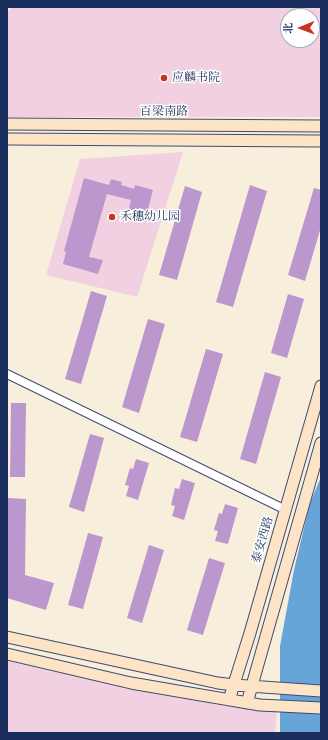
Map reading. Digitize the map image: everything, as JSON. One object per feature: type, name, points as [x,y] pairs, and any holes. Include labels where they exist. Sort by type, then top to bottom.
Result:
[{"type":"main road","name":"百梁南路","points":[[7,124],[321,126]]},
{"type":"main road","points":[[7,139],[321,141]]},
{"type":"main road","name":"泰安西路","points":[[229,700],[286,510],[321,386]]},
{"type":"main road","points":[[247,703],[321,443]]},
{"type":"main road","points":[[7,637],[218,683],[321,691]]},
{"type":"main road","points":[[7,654],[131,683],[229,700],[274,706],[321,708]]},
{"type":"street","points":[[7,374],[286,510]]},
{"type":"shaded area","name":"应麟书院","points":[[12,7],[321,7],[321,117],[7,117],[7,13]]},
{"type":"shaded area","name":"禾穗幼儿园","points":[[183,152],[137,297],[46,275],[80,159]]},
{"type":"shaded area","points":[[7,661],[127,689],[226,706],[277,712],[275,733],[7,733]]},
{"type":"water","points":[[321,477],[321,733],[280,733],[280,646],[294,570],[310,503]]},
{"type":"building","points":[[84,178],[109,185],[111,179],[122,182],[121,185],[134,189],[135,185],[153,190],[146,217],[143,216],[142,220],[127,216],[131,200],[107,194],[89,257],[103,260],[98,274],[63,264],[66,252],[64,251]]},
{"type":"building","points":[[250,185],[267,191],[233,307],[216,302]]},
{"type":"building","points":[[185,186],[202,192],[177,280],[159,275]]},
{"type":"building","points":[[314,188],[321,190],[321,227],[305,281],[288,275]]},
{"type":"building","points":[[91,291],[107,296],[81,384],[65,379]]},
{"type":"building","points":[[288,294],[304,299],[287,358],[271,353]]},
{"type":"building","points":[[148,319],[165,324],[139,413],[122,407]]},
{"type":"building","points":[[206,349],[223,354],[197,442],[180,437]]},
{"type":"building","points":[[265,372],[281,377],[256,464],[240,459]]},
{"type":"building","points":[[11,403],[26,403],[25,477],[10,477]]},
{"type":"building","points":[[90,434],[104,438],[84,512],[69,507]]},
{"type":"building","points":[[136,459],[149,463],[138,500],[126,496],[129,486],[125,485],[130,468],[133,469]]},
{"type":"building","points":[[182,479],[195,483],[184,520],[172,516],[175,506],[171,505],[175,488],[179,489]]},
{"type":"building","points":[[7,498],[26,499],[25,575],[54,583],[46,610],[7,598]]},
{"type":"building","points":[[225,504],[238,508],[228,544],[215,541],[218,531],[214,530],[219,513],[222,514]]},
{"type":"building","points":[[88,533],[103,537],[83,609],[68,605]]},
{"type":"building","points":[[149,545],[164,550],[142,623],[127,618]]},
{"type":"building","points":[[209,558],[225,563],[203,635],[187,630]]},
{"type":"place","name":"应麟书院","points":[[164,78]]},
{"type":"place","name":"禾穗幼儿园","points":[[112,217]]}]
